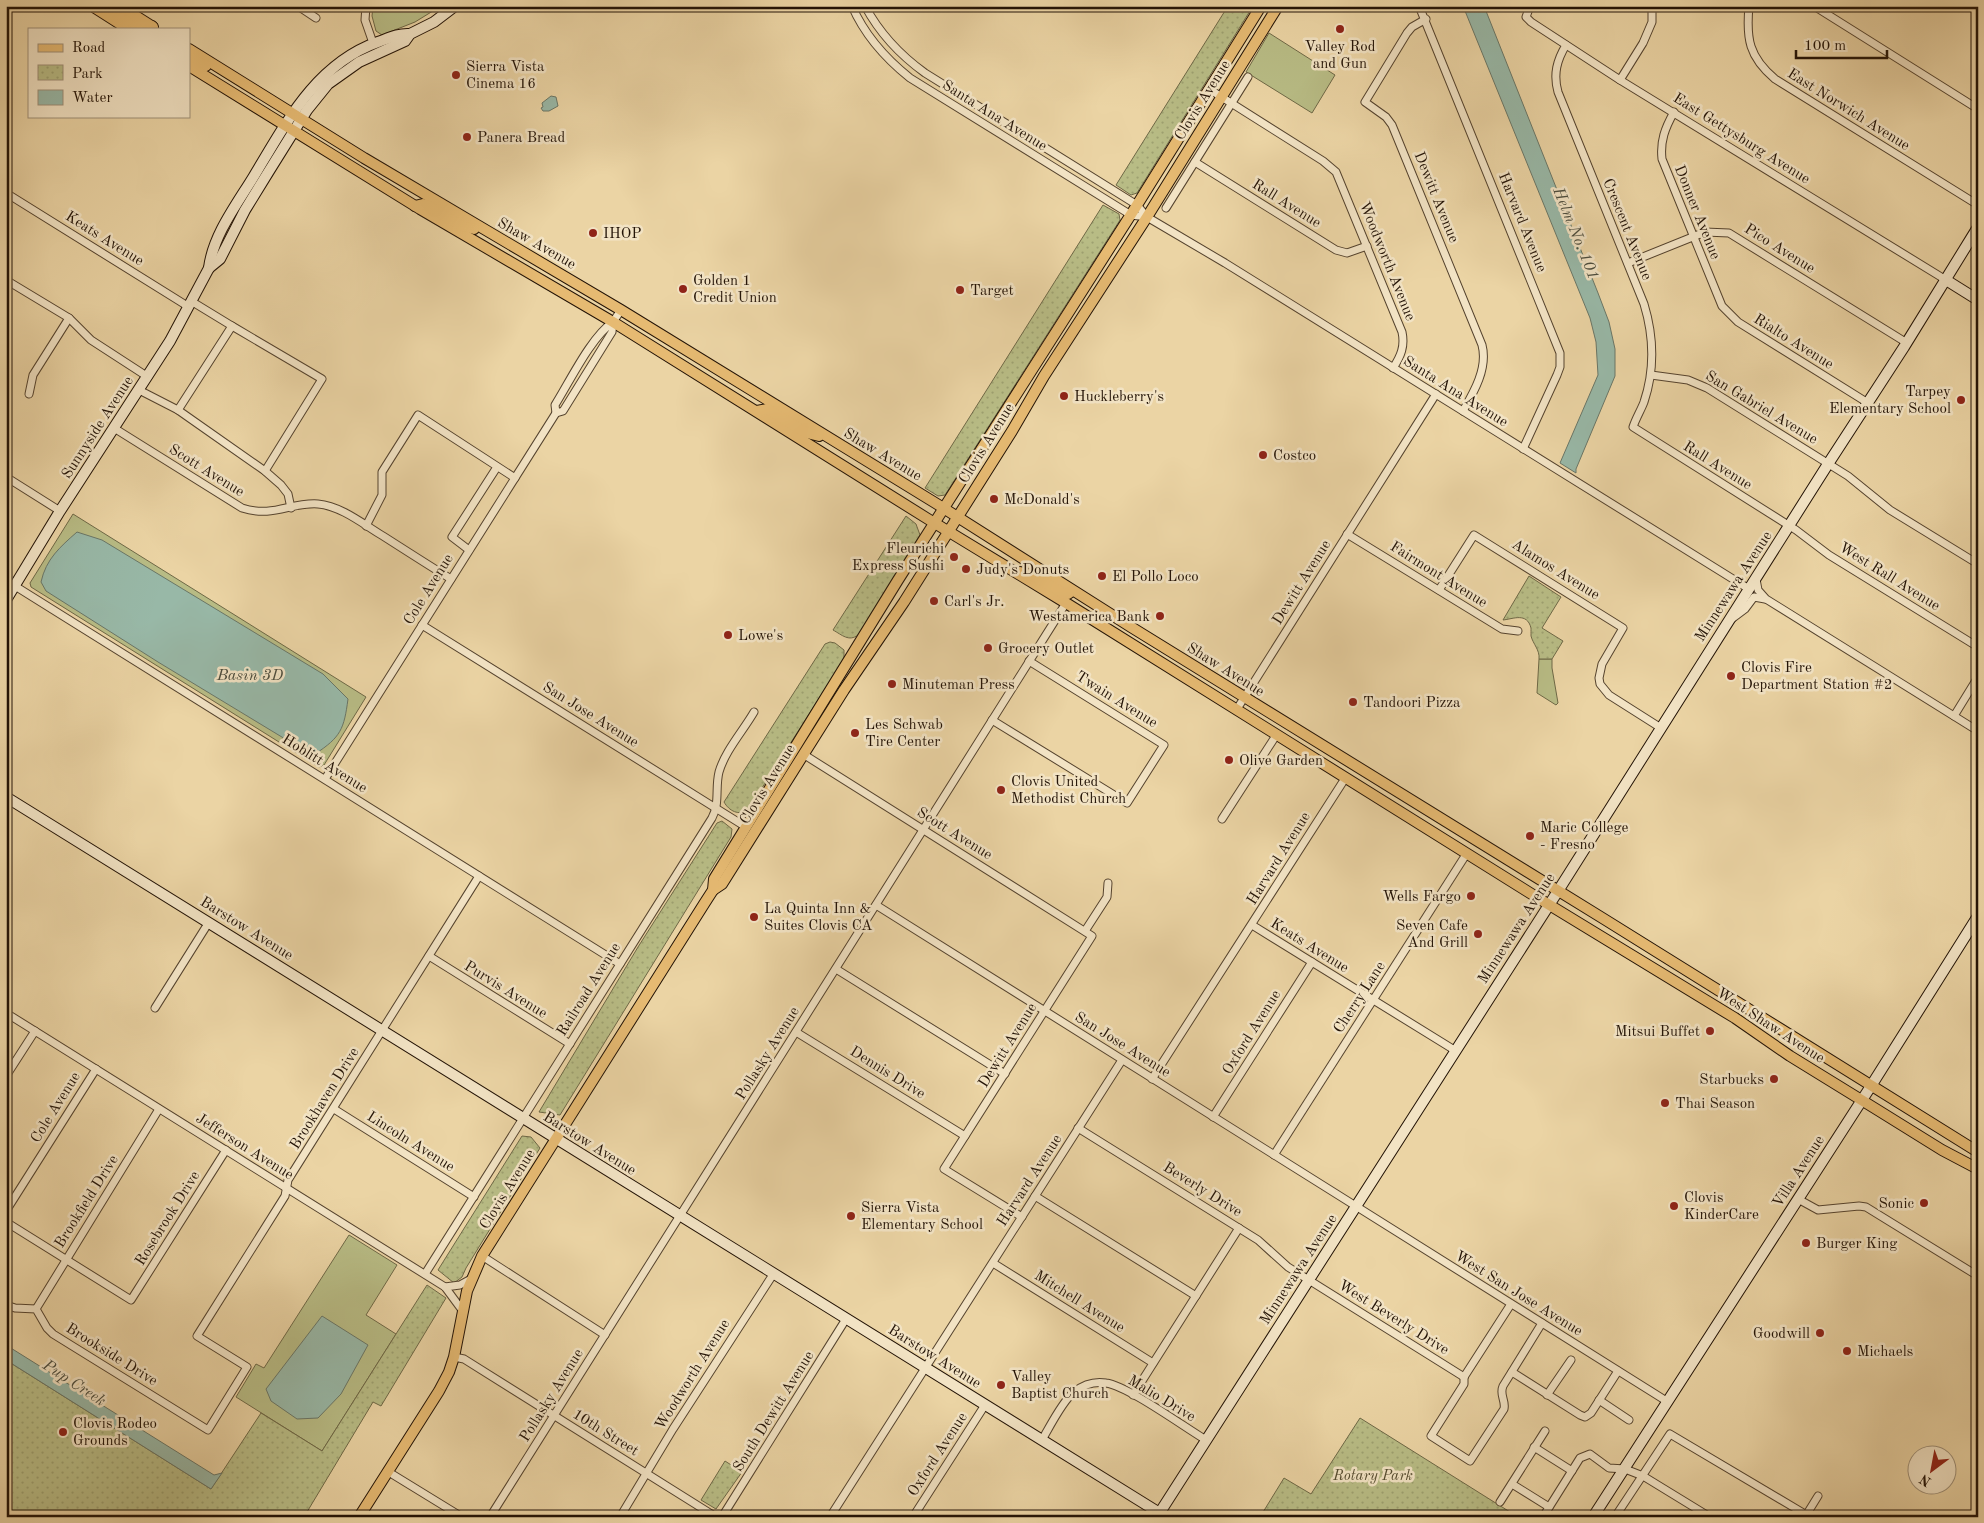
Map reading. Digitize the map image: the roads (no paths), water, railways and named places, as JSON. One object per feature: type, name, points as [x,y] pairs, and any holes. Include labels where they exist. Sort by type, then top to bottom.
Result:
[{"type":"main road","points":[[92,6],[126,28]]},
{"type":"main road","points":[[106,6],[140,27],[154,27]]},
{"type":"main road","points":[[120,6],[154,27]]},
{"type":"main road","points":[[328,84],[350,67],[405,41],[410,34],[434,22],[455,6]]},
{"type":"main road","name":"Clovis Avenue","points":[[712,890],[722,884],[728,875],[751,828],[768,800],[784,764],[1261,6]]},
{"type":"main road","name":"Clovis Avenue","points":[[359,1517],[449,1372],[454,1356],[462,1310],[471,1279],[482,1256],[712,890],[714,879],[803,754],[904,602],[1278,6]]},
{"type":"main road","points":[[297,117],[314,85],[332,67],[358,50],[373,43],[402,33],[410,34]]},
{"type":"main road","points":[[297,117],[342,66],[370,50],[373,43]]},
{"type":"main road","name":"Shaw Avenue","points":[[190,50],[297,117],[621,310],[944,508],[1072,591],[1558,891]]},
{"type":"main road","points":[[190,57],[235,78]]},
{"type":"main road","name":"Shaw Avenue","points":[[190,67],[415,206],[614,322],[948,532],[1066,603],[1549,904]]},
{"type":"main road","name":"Sunnyside Avenue","points":[[6,600],[60,511],[170,341],[209,268],[210,254],[227,220],[297,117]]},
{"type":"main road","points":[[415,206],[419,204],[426,205],[462,226],[490,233]]},
{"type":"main road","name":"Minnewawa Avenue","points":[[1161,1516],[1206,1440],[1907,343],[1978,227]]},
{"type":"main road","points":[[1946,280],[1978,300]]},
{"type":"main road","points":[[758,411],[767,410],[807,433],[832,440]]},
{"type":"main road","points":[[1008,569],[1034,576],[1064,594],[1072,591]]},
{"type":"main road","points":[[1066,603],[1069,599],[1073,599],[1122,630],[1131,627]]},
{"type":"main road","points":[[803,754],[802,747],[819,720],[832,688]]},
{"type":"main road","points":[[1277,734],[1309,746],[1340,766],[1350,763]]},
{"type":"main road","points":[[1346,777],[1352,773],[1371,784],[1379,781]]},
{"type":"main road","name":"Barstow Avenue","points":[[6,797],[383,1030],[556,1140],[774,1273],[1161,1516]]},
{"type":"main road","name":"West Shaw Avenue","points":[[1558,891],[1714,990],[1978,1152]]},
{"type":"main road","name":"West Shaw Avenue","points":[[1549,904],[1711,1003],[1942,1150],[1978,1169]]},
{"type":"main road","name":"Villa Avenue","points":[[1593,1517],[1871,1086],[1978,916]]},
{"type":"main road","points":[[1639,960],[1651,960],[1704,991],[1714,990]]},
{"type":"main road","points":[[1711,1003],[1713,1000],[1719,1000],[1763,1028],[1774,1026]]},
{"type":"street","points":[[298,6],[316,18]]},
{"type":"street","points":[[366,6],[365,20],[373,43]]},
{"type":"street","name":"Santa Ana Avenue","points":[[852,6],[857,19],[881,52],[910,78],[1131,215],[1147,217]]},
{"type":"street","name":"Santa Ana Avenue","points":[[865,6],[884,36],[912,64],[1137,205],[1147,217],[1225,263],[1749,589]]},
{"type":"street","name":"Harvard Avenue","points":[[1419,6],[1426,19],[1560,353],[1560,367],[1557,375],[1523,449]]},
{"type":"street","name":"East Gettysburg Avenue","points":[[1530,6],[1526,17],[1566,45],[1946,280]]},
{"type":"street","points":[[1620,80],[1646,36],[1652,22],[1652,6]]},
{"type":"street","name":"East Norwich Avenue","points":[[1749,6],[1747,27],[1750,46],[1763,69],[1775,79],[1978,205]]},
{"type":"street","points":[[1814,6],[1978,109]]},
{"type":"street","points":[[1970,6],[1978,11]]},
{"type":"street","name":"Dewitt Avenue","points":[[1426,19],[1412,26],[1365,102],[1386,117],[1394,129],[1482,345],[1484,362],[1482,371],[1463,411]]},
{"type":"street","name":"Crescent Avenue","points":[[1566,45],[1556,66],[1555,76],[1558,92],[1628,263],[1649,320],[1653,349],[1651,375],[1643,404],[1633,427]]},
{"type":"street","points":[[1166,208],[1248,77]]},
{"type":"street","points":[[1209,89],[1231,103]]},
{"type":"street","name":"Woodworth Avenue","points":[[1231,103],[1331,167],[1340,180],[1402,332],[1404,345],[1393,368]]},
{"type":"street","name":"Donner Avenue","points":[[1674,112],[1663,133],[1662,159],[1718,300],[1732,318]]},
{"type":"street","name":"Rall Avenue","points":[[1195,162],[1336,250],[1346,253],[1367,246]]},
{"type":"street","name":"Keats Avenue","points":[[6,193],[190,304],[232,326],[322,379],[264,471]]},
{"type":"street","name":"Pico Avenue","points":[[1628,263],[1693,236],[1712,231],[1729,233],[1907,343]]},
{"type":"street","points":[[6,280],[69,318],[92,340],[148,377]]},
{"type":"street","name":"Cole Avenue","points":[[325,779],[556,413],[563,411],[576,391],[612,332],[614,322],[621,310]]},
{"type":"street","points":[[29,394],[33,375],[69,318]]},
{"type":"street","name":"Rialto Avenue","points":[[1732,318],[1868,403]]},
{"type":"street","points":[[178,410],[232,326]]},
{"type":"street","name":"San Gabriel Avenue","points":[[1651,375],[1679,378],[1699,384],[1848,476],[1890,510],[1978,564]]},
{"type":"street","points":[[139,390],[178,410],[264,471],[281,485],[288,494],[291,508]]},
{"type":"street","name":"Dewitt Avenue","points":[[1237,709],[1436,394]]},
{"type":"street","points":[[366,526],[382,495],[382,472],[418,415],[515,478]]},
{"type":"street","name":"Rall Avenue","points":[[1633,427],[1789,526]]},
{"type":"street","name":"Scott Avenue","points":[[114,428],[242,508],[262,513],[317,504],[328,506],[366,526],[451,579]]},
{"type":"street","points":[[469,550],[452,538],[497,467]]},
{"type":"street","points":[[6,478],[60,511]]},
{"type":"street","name":"West Rall Avenue","points":[[1789,526],[1829,555],[1978,647]]},
{"type":"street","name":"Fairmont Avenue","points":[[1347,534],[1502,629],[1518,632]]},
{"type":"street","name":"Alamos Avenue","points":[[1439,590],[1474,535],[1623,628],[1602,664],[1599,678],[1603,690],[1661,728]]},
{"type":"street","points":[[1756,578],[1758,590],[1766,599],[1978,731]]},
{"type":"street","name":"Hoblitt Avenue","points":[[14,586],[620,964]]},
{"type":"street","points":[[1729,621],[1745,609],[1754,597],[1766,599]]},
{"type":"street","name":"Pollasky Avenue","points":[[490,1517],[1066,603]]},
{"type":"street","name":"San Jose Avenue","points":[[422,625],[716,809],[751,828]]},
{"type":"street","name":"Twain Avenue","points":[[992,720],[1127,803],[1164,745],[1029,661]]},
{"type":"street","points":[[1954,716],[1978,676]]},
{"type":"street","name":"Railroad Avenue","points":[[425,1274],[716,809],[717,782],[720,769],[754,712]]},
{"type":"street","points":[[1222,819],[1277,734]]},
{"type":"street","name":"Scott Avenue","points":[[803,754],[1089,933]]},
{"type":"street","name":"Harvard Avenue","points":[[1152,1079],[1346,777]]},
{"type":"street","name":"Cherry Lane","points":[[1274,1155],[1467,853]]},
{"type":"street","name":"Brookhaven Drive","points":[[247,1367],[197,1336],[286,1196],[288,1180],[478,876]]},
{"type":"street","name":"Dewitt Avenue","points":[[1022,1217],[944,1169],[1044,1011],[1089,933],[1107,897],[1108,883]]},
{"type":"street","name":"San Jose Avenue","points":[[876,905],[1356,1206]]},
{"type":"street","points":[[155,1008],[209,922]]},
{"type":"street","name":"Keats Avenue","points":[[1252,925],[1456,1050]]},
{"type":"street","name":"Purvis Avenue","points":[[429,956],[570,1044]]},
{"type":"street","name":"Oxford Avenue","points":[[1213,1117],[1312,962]]},
{"type":"street","points":[[836,969],[1004,1074]]},
{"type":"street","name":"Jefferson Avenue","points":[[6,1013],[445,1287],[462,1310]]},
{"type":"street","points":[[6,1076],[35,1031]]},
{"type":"street","name":"Dennis Drive","points":[[796,1032],[965,1136]]},
{"type":"street","name":"Harvard Avenue","points":[[830,1517],[1122,1060]]},
{"type":"street","name":"Cole Avenue","points":[[6,1211],[96,1069]]},
{"type":"street","name":"Brookfield Drive","points":[[36,1308],[160,1109]]},
{"type":"street","name":"Lincoln Avenue","points":[[334,1109],[474,1197]]},
{"type":"street","name":"Beverly Drive","points":[[1078,1128],[1258,1240],[1288,1267],[1308,1280]]},
{"type":"street","name":"Rosebrook Drive","points":[[66,1260],[131,1300],[226,1150]]},
{"type":"street","points":[[1035,1196],[1196,1296]]},
{"type":"street","points":[[1798,1199],[1818,1210],[1859,1206],[1866,1208],[1978,1276]]},
{"type":"street","name":"West San Jose Avenue","points":[[1356,1206],[1668,1402]]},
{"type":"street","points":[[6,1222],[66,1260]]},
{"type":"street","points":[[1133,1395],[1239,1228]]},
{"type":"street","points":[[482,1256],[606,1335]]},
{"type":"street","name":"Mitchell Avenue","points":[[992,1263],[1153,1363]]},
{"type":"street","name":"Woodworth Avenue","points":[[620,1517],[673,1429],[774,1273]]},
{"type":"street","points":[[445,1287],[460,1285],[471,1279]]},
{"type":"street","name":"West Beverly Drive","points":[[1308,1280],[1464,1377]]},
{"type":"street","points":[[1511,1304],[1464,1377],[1464,1384],[1431,1436],[1470,1461],[1504,1409],[1501,1390],[1542,1323]]},
{"type":"street","points":[[6,1305],[15,1308],[36,1308]]},
{"type":"street","name":"Brookside Drive","points":[[36,1308],[47,1328],[53,1334],[208,1430],[247,1367]]},
{"type":"street","name":"South Dewitt Avenue","points":[[722,1517],[846,1319]]},
{"type":"street","name":"10th Street","points":[[454,1356],[464,1360],[716,1517]]},
{"type":"street","points":[[1547,1396],[1571,1360]]},
{"type":"street","points":[[1512,1372],[1547,1396],[1585,1417],[1591,1413],[1618,1371]]},
{"type":"street","name":"Malio Drive","points":[[1042,1440],[1071,1394],[1081,1387],[1097,1382],[1105,1382],[1122,1388],[1206,1440]]},
{"type":"street","points":[[1599,1400],[1629,1420]]},
{"type":"street","name":"Oxford Avenue","points":[[913,1517],[985,1405]]},
{"type":"street","points":[[1500,1502],[1545,1431]]},
{"type":"street","points":[[1619,1515],[1670,1434],[1807,1516],[1818,1496]]},
{"type":"street","points":[[1534,1447],[1572,1471]]},
{"type":"street","points":[[1543,1517],[1580,1458],[1590,1454],[1609,1468],[1625,1469],[1643,1476],[1710,1517]]},
{"type":"street","points":[[388,1471],[462,1517]]},
{"type":"street","points":[[1512,1484],[1549,1507]]},
{"type":"water","points":[[1463,6],[1484,6],[1609,322],[1615,349],[1615,376],[1576,473],[1560,463],[1598,375],[1596,342],[1590,318]]},
{"type":"water","points":[[551,96],[556,97],[558,106],[549,111],[543,111],[541,108],[543,107],[542,103]]},
{"type":"water","name":"Basin 3D","points":[[77,532],[102,540],[323,674],[348,699],[343,725],[336,737],[315,754],[300,748],[158,662],[46,591],[41,582],[46,567],[59,548]]},
{"type":"water","points":[[322,1316],[368,1345],[341,1394],[318,1418],[297,1419],[271,1401],[266,1389]]},
{"type":"water","points":[[6,1345],[214,1475],[222,1473],[211,1489],[6,1360]]},
{"type":"place","name":"Valley Rod and Gun","points":[[1340,29]]},
{"type":"place","name":"Sierra Vista Cinema 16","points":[[456,75]]},
{"type":"place","name":"Panera Bread","points":[[467,137]]},
{"type":"place","name":"IHOP","points":[[593,233]]},
{"type":"place","name":"Golden 1 Credit Union","points":[[683,289]]},
{"type":"place","name":"Target","points":[[960,290]]},
{"type":"place","name":"Huckleberry's","points":[[1064,396]]},
{"type":"place","name":"Tarpey Elementary School","points":[[1961,400]]},
{"type":"place","name":"Costco","points":[[1263,455]]},
{"type":"place","name":"McDonald's","points":[[994,499]]},
{"type":"place","name":"Fleurichi Express Sushi","points":[[954,557]]},
{"type":"place","name":"Judy's Donuts","points":[[966,569]]},
{"type":"place","name":"El Pollo Loco","points":[[1102,576]]},
{"type":"place","name":"Carl's Jr.","points":[[934,601]]},
{"type":"place","name":"Westamerica Bank","points":[[1160,616]]},
{"type":"place","name":"Lowe's","points":[[728,635]]},
{"type":"place","name":"Grocery Outlet","points":[[988,648]]},
{"type":"place","name":"Clovis Fire Department Station #2","points":[[1731,676]]},
{"type":"place","name":"Minuteman Press","points":[[892,684]]},
{"type":"place","name":"Tandoori Pizza","points":[[1353,702]]},
{"type":"place","name":"Les Schwab Tire Center","points":[[855,733]]},
{"type":"place","name":"Olive Garden","points":[[1229,760]]},
{"type":"place","name":"Clovis United Methodist Church","points":[[1001,790]]},
{"type":"place","name":"Maric College - Fresno","points":[[1530,836]]},
{"type":"place","name":"Wells Fargo","points":[[1471,896]]},
{"type":"place","name":"La Quinta Inn & Suites Clovis CA","points":[[754,917]]},
{"type":"place","name":"Seven Cafe And Grill","points":[[1478,934]]},
{"type":"place","name":"Mitsui Buffet","points":[[1710,1031]]},
{"type":"place","name":"Starbucks","points":[[1774,1079]]},
{"type":"place","name":"Thai Season","points":[[1665,1103]]},
{"type":"place","name":"Sonic","points":[[1924,1203]]},
{"type":"place","name":"Clovis KinderCare","points":[[1674,1206]]},
{"type":"place","name":"Sierra Vista Elementary School","points":[[851,1216]]},
{"type":"place","name":"Burger King","points":[[1806,1243]]},
{"type":"place","name":"Goodwill","points":[[1820,1333]]},
{"type":"place","name":"Michaels","points":[[1847,1351]]},
{"type":"place","name":"Valley Baptist Church","points":[[1001,1385]]},
{"type":"place","name":"Clovis Rodeo Grounds","points":[[63,1432]]},
{"type":"water label","name":"Helm No. 101","points":[[1577,233]]},
{"type":"water label","name":"Pup Creek","points":[[75,1382]]},
{"type":"park label","name":"Rotary Park","points":[[1373,1475]]}]
